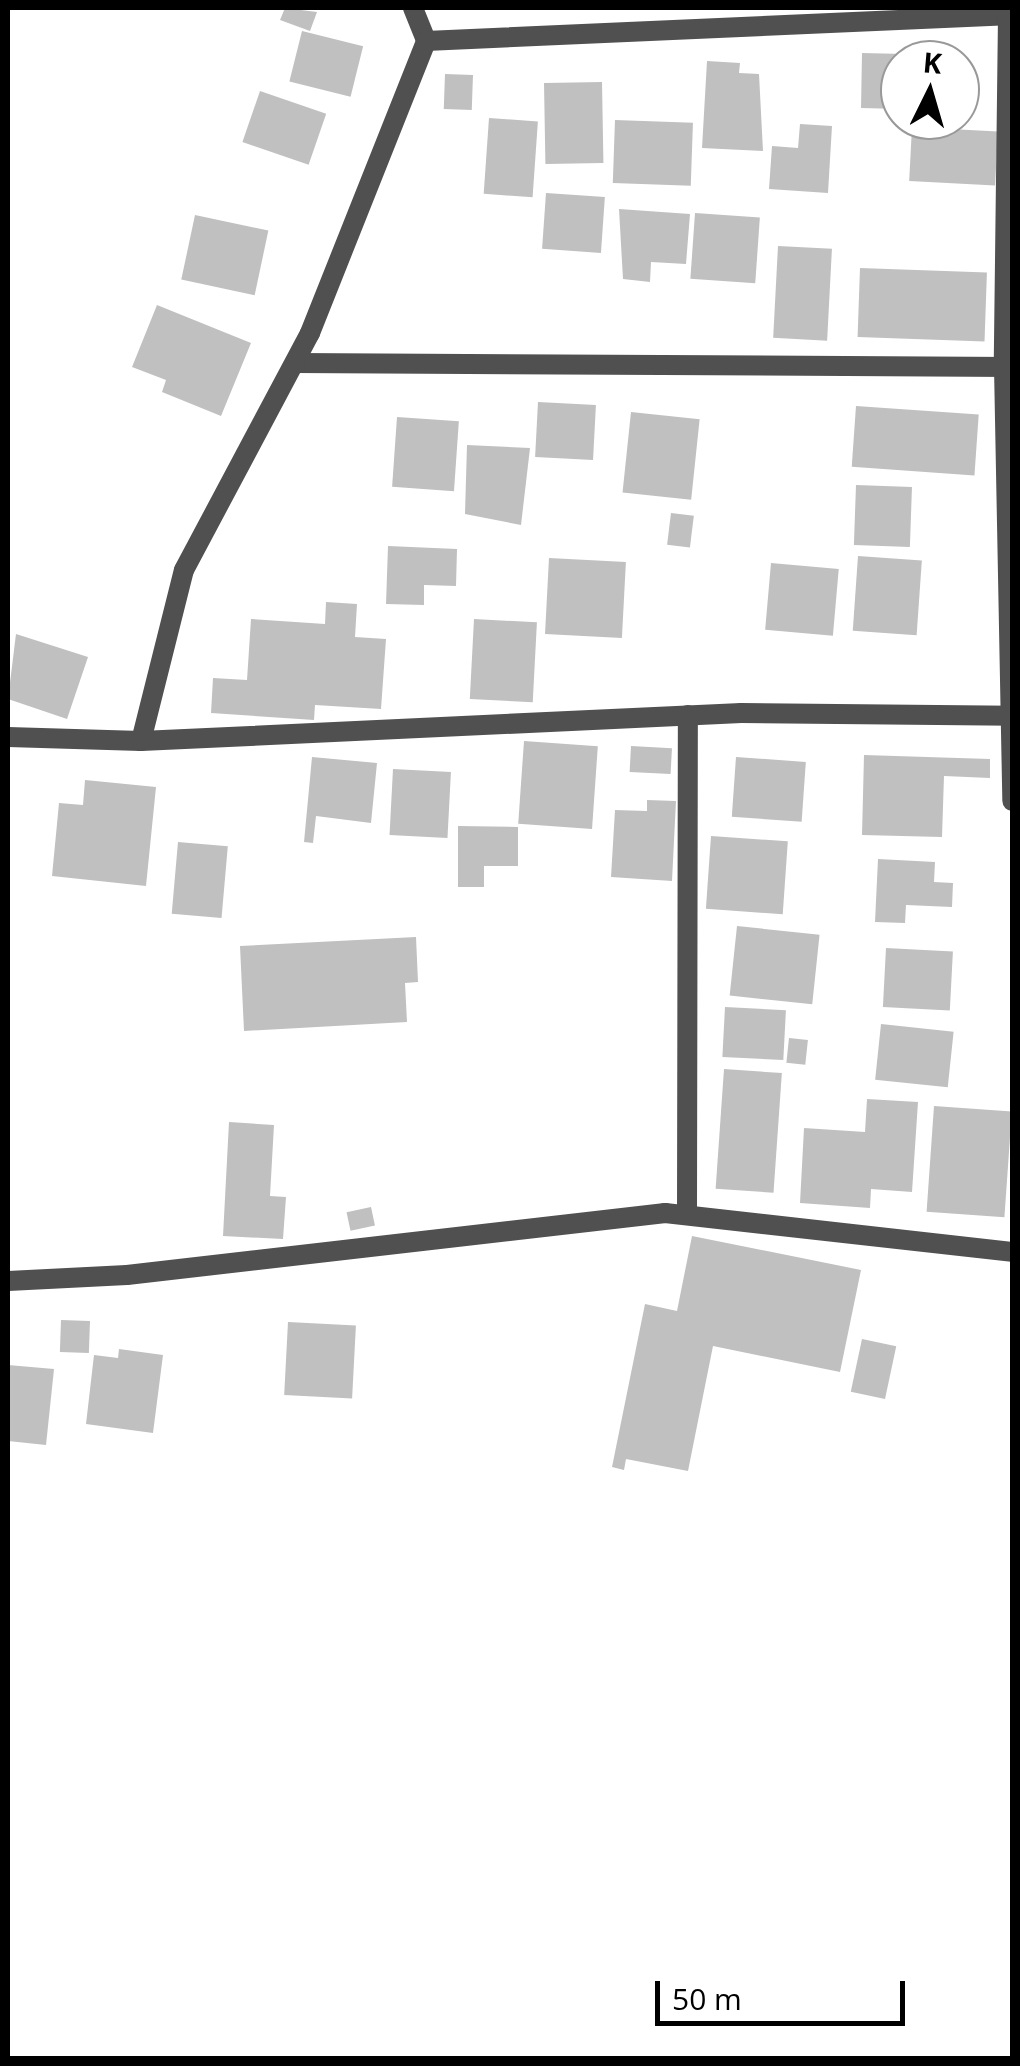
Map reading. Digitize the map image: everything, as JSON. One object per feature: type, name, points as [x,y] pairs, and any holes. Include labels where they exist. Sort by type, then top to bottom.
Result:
[{"type":"street","points":[[141,741],[184,570],[295,363],[426,41],[412,8]]},
{"type":"street","points":[[426,41],[742,15],[1010,15],[1012,800]]},
{"type":"street","points":[[295,363],[1008,367]]},
{"type":"street","points":[[8,738],[141,741],[688,715],[1010,716]]},
{"type":"street","points":[[687,1214],[688,715]]},
{"type":"street","points":[[8,1281],[687,1214],[1012,1252]]},
{"type":"building","points":[[285,8],[317,12],[310,31],[280,20]]},
{"type":"building","points":[[302,31],[363,46],[351,97],[289,81]]},
{"type":"building","points":[[862,53],[880,53],[880,108],[861,108]]},
{"type":"building","points":[[707,61],[740,63],[739,73],[759,74],[763,151],[702,148]]},
{"type":"building","points":[[445,74],[473,75],[472,110],[444,109]]},
{"type":"building","points":[[602,82],[603,163],[545,164],[544,83]]},
{"type":"building","points":[[260,91],[326,114],[309,165],[242,142]]},
{"type":"building","points":[[489,118],[538,121],[533,197],[484,194]]},
{"type":"building","points":[[615,120],[693,123],[691,186],[613,183]]},
{"type":"building","points":[[800,124],[832,126],[828,193],[769,189],[772,146],[798,148]]},
{"type":"building","points":[[980,131],[998,132],[995,185],[909,181],[911,140],[980,140]]},
{"type":"building","points":[[546,193],[605,197],[601,253],[542,249]]},
{"type":"building","points":[[619,209],[690,214],[686,264],[651,262],[650,282],[623,279]]},
{"type":"building","points":[[695,213],[760,218],[755,283],[690,279]]},
{"type":"building","points":[[195,215],[268,231],[255,295],[181,280]]},
{"type":"building","points":[[778,246],[832,249],[827,341],[773,338]]},
{"type":"building","points":[[860,268],[987,272],[985,341],[858,337]]},
{"type":"building","points":[[157,305],[251,343],[221,416],[162,392],[166,380],[132,367]]},
{"type":"building","points":[[538,402],[596,405],[593,460],[535,457]]},
{"type":"building","points":[[856,406],[979,415],[974,475],[852,467]]},
{"type":"building","points":[[631,412],[700,419],[691,500],[623,493]]},
{"type":"building","points":[[397,417],[459,421],[454,491],[392,487]]},
{"type":"building","points":[[467,445],[530,448],[521,525],[465,514]]},
{"type":"building","points":[[856,485],[912,487],[910,547],[854,545]]},
{"type":"building","points":[[671,513],[694,516],[690,548],[667,545]]},
{"type":"building","points":[[388,546],[457,549],[456,586],[424,585],[424,605],[386,604]]},
{"type":"building","points":[[858,556],[922,560],[917,635],[853,631]]},
{"type":"building","points":[[549,558],[626,562],[622,638],[545,634]]},
{"type":"building","points":[[771,563],[839,569],[833,636],[765,630]]},
{"type":"building","points":[[326,602],[357,604],[355,637],[386,639],[381,709],[315,705],[314,720],[211,713],[213,678],[247,680],[251,619],[325,624]]},
{"type":"building","points":[[474,619],[537,622],[533,702],[470,699]]},
{"type":"building","points":[[16,634],[88,657],[67,719],[8,699]]},
{"type":"building","points":[[524,741],[598,746],[592,829],[518,824]]},
{"type":"building","points":[[631,746],[672,748],[671,774],[630,772]]},
{"type":"building","points":[[864,755],[990,759],[990,778],[944,776],[942,837],[862,835]]},
{"type":"building","points":[[312,757],[377,763],[371,823],[316,816],[313,843],[304,842]]},
{"type":"building","points":[[736,757],[806,762],[802,822],[732,817]]},
{"type":"building","points":[[393,769],[451,772],[447,838],[390,835]]},
{"type":"building","points":[[85,780],[156,787],[146,886],[52,876],[59,803],[83,805]]},
{"type":"building","points":[[647,800],[676,801],[672,881],[611,877],[615,810],[647,811]]},
{"type":"building","points":[[458,826],[518,827],[518,866],[484,866],[484,887],[458,887]]},
{"type":"building","points":[[711,836],[788,841],[783,914],[706,909]]},
{"type":"building","points":[[178,842],[228,846],[222,918],[172,914]]},
{"type":"building","points":[[878,859],[935,862],[934,882],[953,883],[952,907],[906,905],[905,923],[875,922]]},
{"type":"building","points":[[737,926],[820,935],[812,1004],[730,996]]},
{"type":"building","points":[[416,937],[418,982],[405,983],[407,1022],[244,1031],[240,946]]},
{"type":"building","points":[[886,948],[953,952],[950,1010],[883,1007]]},
{"type":"building","points":[[725,1007],[786,1010],[783,1060],[722,1057]]},
{"type":"building","points":[[881,1024],[954,1032],[948,1087],[875,1080]]},
{"type":"building","points":[[789,1038],[808,1040],[805,1065],[786,1063]]},
{"type":"building","points":[[724,1069],[782,1073],[773,1193],[716,1189]]},
{"type":"building","points":[[867,1099],[918,1102],[912,1192],[871,1189],[870,1208],[800,1203],[804,1128],[865,1132]]},
{"type":"building","points":[[934,1106],[1012,1111],[1004,1217],[927,1212]]},
{"type":"building","points":[[229,1122],[274,1125],[270,1196],[286,1197],[283,1239],[223,1236]]},
{"type":"building","points":[[371,1207],[375,1226],[350,1231],[347,1212]]},
{"type":"building","points":[[692,1236],[861,1270],[840,1372],[713,1346],[688,1471],[626,1459],[624,1470],[612,1467],[645,1304],[677,1311]]},
{"type":"building","points":[[61,1320],[90,1321],[89,1353],[60,1352]]},
{"type":"building","points":[[288,1322],[356,1326],[352,1398],[284,1395]]},
{"type":"building","points":[[862,1339],[896,1346],[885,1399],[851,1392]]},
{"type":"building","points":[[119,1349],[163,1355],[153,1433],[86,1424],[94,1355],[118,1358]]},
{"type":"building","points":[[8,1365],[54,1369],[46,1445],[8,1441]]}]
